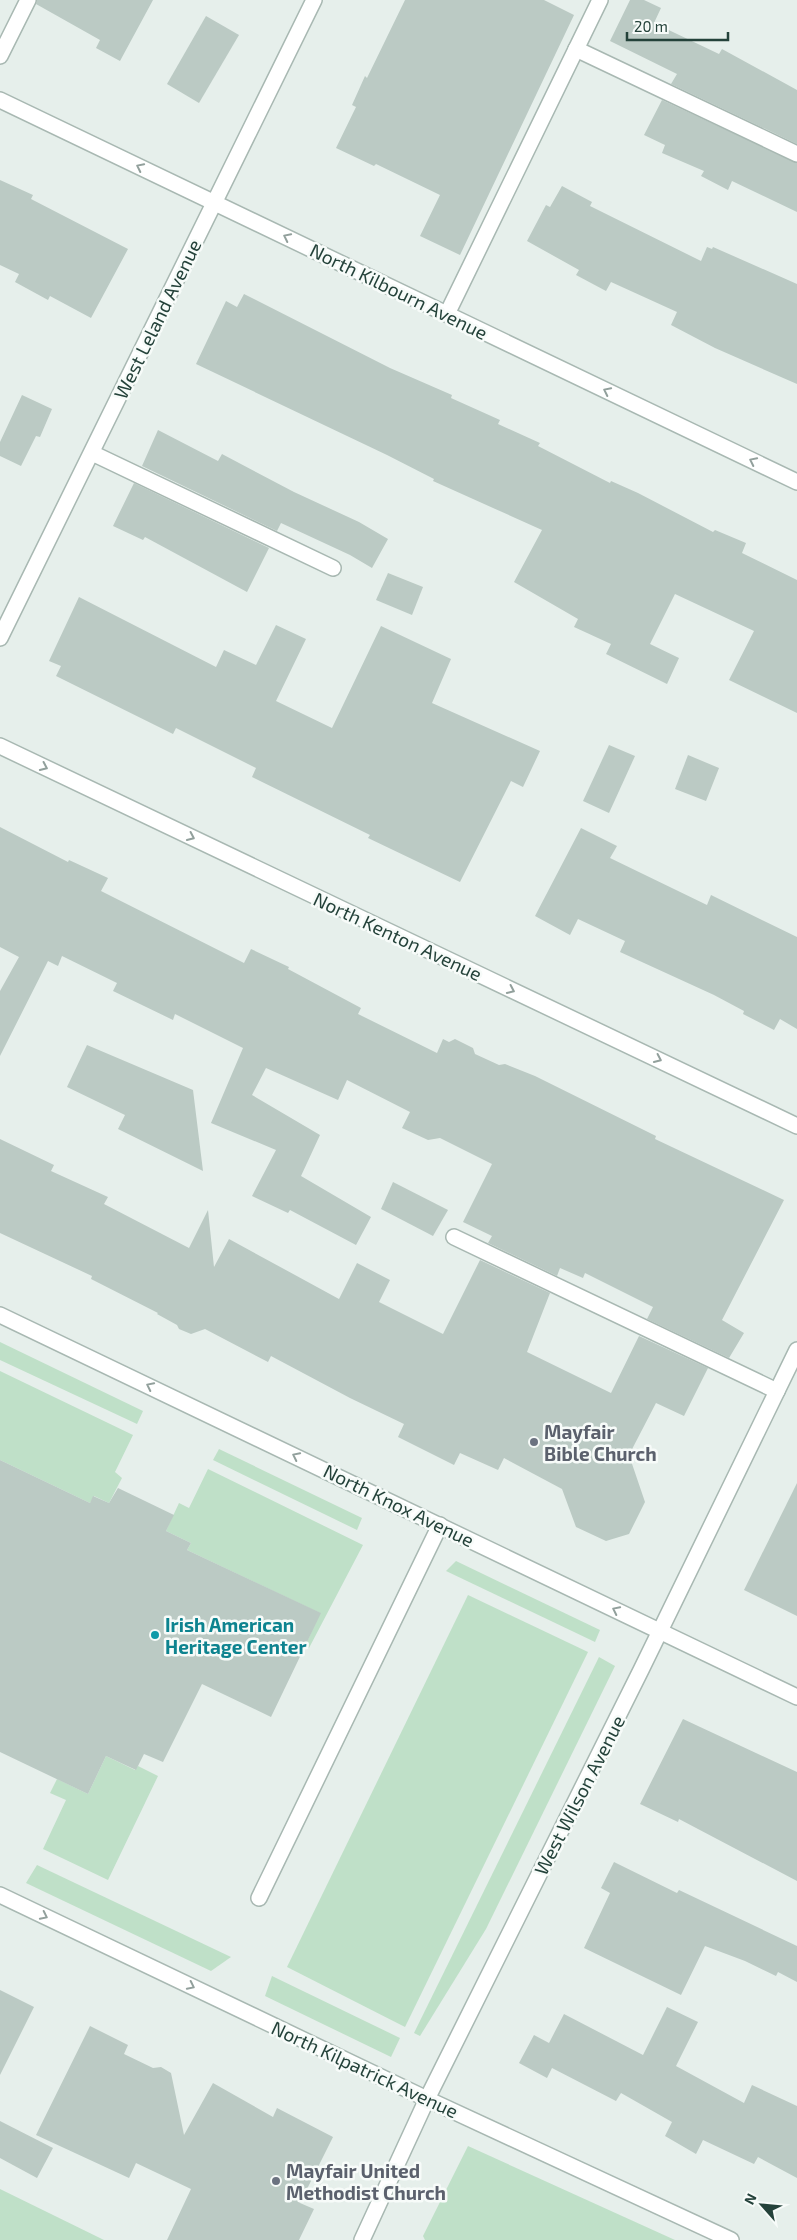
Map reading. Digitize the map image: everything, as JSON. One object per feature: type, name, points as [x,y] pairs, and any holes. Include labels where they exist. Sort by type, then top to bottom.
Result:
[{"type":"street","points":[[0,56],[28,0]]},
{"type":"street","name":"West Leland Avenue","points":[[0,638],[314,0]]},
{"type":"street","points":[[447,314],[600,0]]},
{"type":"street","points":[[576,49],[797,154]]},
{"type":"street","name":"North Kilbourn Avenue","points":[[0,100],[797,482]]},
{"type":"street","points":[[92,453],[333,568]]},
{"type":"street","name":"North Kenton Avenue","points":[[0,746],[797,1126]]},
{"type":"street","points":[[454,1236],[777,1391]]},
{"type":"street","name":"North Knox Avenue","points":[[0,1315],[797,1697]]},
{"type":"street","name":"West Wilson Avenue","points":[[362,2240],[427,2099],[660,1631],[797,1350]]},
{"type":"street","points":[[259,1898],[440,1525]]},
{"type":"street","name":"North Kilpatrick Avenue","points":[[0,1894],[427,2099],[731,2240]]},
{"type":"green space","points":[[0,1342],[143,1411],[137,1424],[0,1360]]},
{"type":"green space","points":[[0,1371],[133,1435],[115,1472],[122,1478],[109,1503],[94,1496],[90,1503],[0,1460]]},
{"type":"green space","points":[[219,1449],[362,1518],[357,1530],[213,1460]]},
{"type":"green space","points":[[208,1469],[363,1545],[309,1648],[305,1646],[320,1613],[187,1550],[191,1543],[166,1531],[179,1503],[189,1508]]},
{"type":"green space","points":[[456,1561],[600,1630],[595,1642],[446,1571]]},
{"type":"green space","points":[[468,1595],[588,1652],[405,2027],[287,1967]]},
{"type":"green space","points":[[599,1657],[615,1666],[486,1929],[420,2036],[414,2033]]},
{"type":"green space","points":[[106,1756],[135,1770],[138,1766],[158,1776],[108,1880],[43,1849],[66,1800],[50,1793],[57,1779],[88,1794]]},
{"type":"green space","points":[[37,1865],[231,1957],[211,1971],[26,1883]]},
{"type":"green space","points":[[272,1976],[400,2038],[391,2057],[265,1996]]},
{"type":"green space","points":[[468,2146],[675,2240],[425,2240],[423,2236]]},
{"type":"green space","points":[[0,2189],[104,2240],[0,2240]]},
{"type":"building","points":[[37,0],[153,0],[120,61],[96,48],[100,40],[36,4]]},
{"type":"building","points":[[405,0],[544,0],[574,15],[460,255],[420,236],[440,195],[376,164],[374,166],[336,148],[356,107],[352,105],[365,76],[367,78]]},
{"type":"building","points":[[630,0],[644,0],[661,8],[654,23],[719,54],[722,49],[797,90],[797,144],[671,84],[677,74],[610,41]]},
{"type":"building","points":[[206,16],[239,35],[199,103],[167,84]]},
{"type":"building","points":[[662,100],[797,163],[797,212],[732,181],[728,190],[701,176],[704,171],[662,153],[665,145],[644,135]]},
{"type":"building","points":[[0,180],[33,195],[31,199],[128,249],[91,318],[50,296],[48,300],[15,282],[19,274],[0,265]]},
{"type":"building","points":[[562,186],[592,202],[590,206],[701,261],[707,247],[712,249],[713,247],[797,284],[797,384],[715,348],[671,325],[677,312],[611,282],[606,291],[576,275],[579,270],[527,241],[546,205],[550,207]]},
{"type":"building","points":[[244,294],[390,368],[452,395],[451,398],[500,420],[498,424],[540,443],[538,446],[610,483],[611,481],[638,493],[713,532],[715,530],[746,543],[742,553],[797,580],[797,713],[729,680],[754,631],[675,594],[650,644],[679,658],[667,684],[606,654],[611,644],[574,627],[578,619],[514,582],[542,530],[433,481],[434,479],[387,455],[196,364],[226,301],[237,307]]},
{"type":"building","points":[[22,395],[52,409],[40,437],[36,436],[21,466],[0,456],[0,442]]},
{"type":"building","points":[[158,430],[218,461],[222,454],[294,492],[359,522],[388,539],[372,568],[350,555],[281,523],[277,531],[142,466]]},
{"type":"building","points":[[134,483],[269,548],[247,592],[145,537],[143,540],[113,526]]},
{"type":"building","points":[[388,573],[423,587],[412,615],[376,600]]},
{"type":"building","points":[[79,597],[216,667],[224,650],[256,665],[276,625],[306,639],[276,701],[332,728],[381,626],[451,659],[432,703],[540,751],[523,787],[511,781],[460,882],[368,838],[370,835],[252,777],[256,768],[176,728],[173,734],[56,676],[61,666],[49,661]]},
{"type":"building","points":[[609,745],[635,756],[609,813],[583,801]]},
{"type":"building","points":[[688,755],[719,768],[706,801],[675,789]]},
{"type":"building","points":[[0,827],[68,862],[69,860],[108,878],[101,891],[244,963],[251,949],[289,967],[288,969],[361,1008],[358,1014],[437,1053],[443,1039],[449,1042],[455,1039],[473,1048],[475,1054],[499,1065],[505,1064],[535,1076],[656,1136],[655,1139],[784,1200],[722,1320],[744,1333],[729,1358],[647,1319],[653,1307],[585,1273],[583,1278],[560,1268],[557,1276],[488,1243],[492,1236],[463,1222],[492,1164],[440,1138],[428,1140],[402,1128],[410,1112],[347,1080],[338,1100],[266,1068],[252,1095],[320,1135],[301,1176],[371,1217],[356,1245],[290,1210],[288,1213],[252,1196],[276,1150],[211,1123],[243,1048],[175,1014],[173,1020],[113,991],[117,983],[62,956],[58,966],[48,961],[0,1056],[0,991],[19,957],[0,947]]},
{"type":"building","points":[[581,828],[617,846],[610,858],[707,905],[711,895],[797,937],[797,1029],[780,1019],[774,1030],[743,1014],[744,1011],[714,995],[620,952],[625,941],[578,919],[570,935],[535,916]]},
{"type":"building","points":[[87,1045],[193,1090],[203,1171],[118,1129],[125,1115],[67,1087]]},
{"type":"building","points":[[0,1139],[54,1165],[51,1171],[108,1197],[104,1204],[189,1248],[208,1210],[214,1267],[229,1239],[339,1299],[357,1263],[390,1280],[379,1302],[443,1334],[480,1260],[550,1293],[527,1352],[611,1393],[639,1336],[708,1368],[684,1416],[656,1403],[629,1455],[645,1502],[629,1534],[606,1541],[576,1527],[562,1489],[504,1458],[498,1470],[460,1453],[454,1465],[398,1437],[404,1424],[271,1356],[268,1362],[205,1329],[191,1334],[179,1329],[177,1325],[158,1313],[91,1279],[92,1276],[0,1233]]},
{"type":"building","points":[[393,1182],[448,1210],[433,1236],[381,1209]]},
{"type":"building","name":"Irish American Heritage Center","points":[[0,1460],[90,1503],[93,1496],[109,1503],[118,1488],[174,1515],[166,1531],[191,1543],[187,1550],[321,1613],[271,1717],[202,1684],[163,1762],[144,1754],[136,1770],[106,1756],[88,1794],[0,1752]]},
{"type":"building","points":[[797,1483],[797,1616],[744,1590]]},
{"type":"building","points":[[683,1719],[797,1772],[797,1881],[679,1819],[678,1822],[640,1804]]},
{"type":"building","points":[[614,1862],[677,1893],[679,1890],[797,1946],[797,1982],[778,1972],[776,1976],[745,1961],[705,1946],[681,1995],[584,1948],[610,1893],[601,1888]]},
{"type":"building","points":[[0,1990],[34,2007],[0,2075]]},
{"type":"building","points":[[667,2007],[698,2022],[676,2066],[744,2103],[752,2085],[797,2106],[797,2178],[758,2157],[754,2164],[703,2140],[696,2154],[665,2136],[672,2122],[621,2093],[616,2101],[552,2068],[547,2078],[519,2063],[534,2035],[549,2043],[564,2014],[643,2055]]},
{"type":"building","points":[[90,2026],[128,2045],[124,2054],[153,2068],[161,2067],[171,2073],[184,2135],[213,2083],[273,2117],[277,2108],[333,2137],[300,2203],[314,2209],[299,2240],[167,2240],[191,2189],[136,2163],[129,2178],[36,2135]]},
{"type":"building","points":[[0,2121],[53,2148],[37,2178],[0,2158]]},
{"type":"place","name":"Mayfair Bible Church","points":[[534,1442]]},
{"type":"place","name":"Irish American Heritage Center","points":[[155,1635]]},
{"type":"place","name":"Mayfair United Methodist Church","points":[[276,2181]]}]
